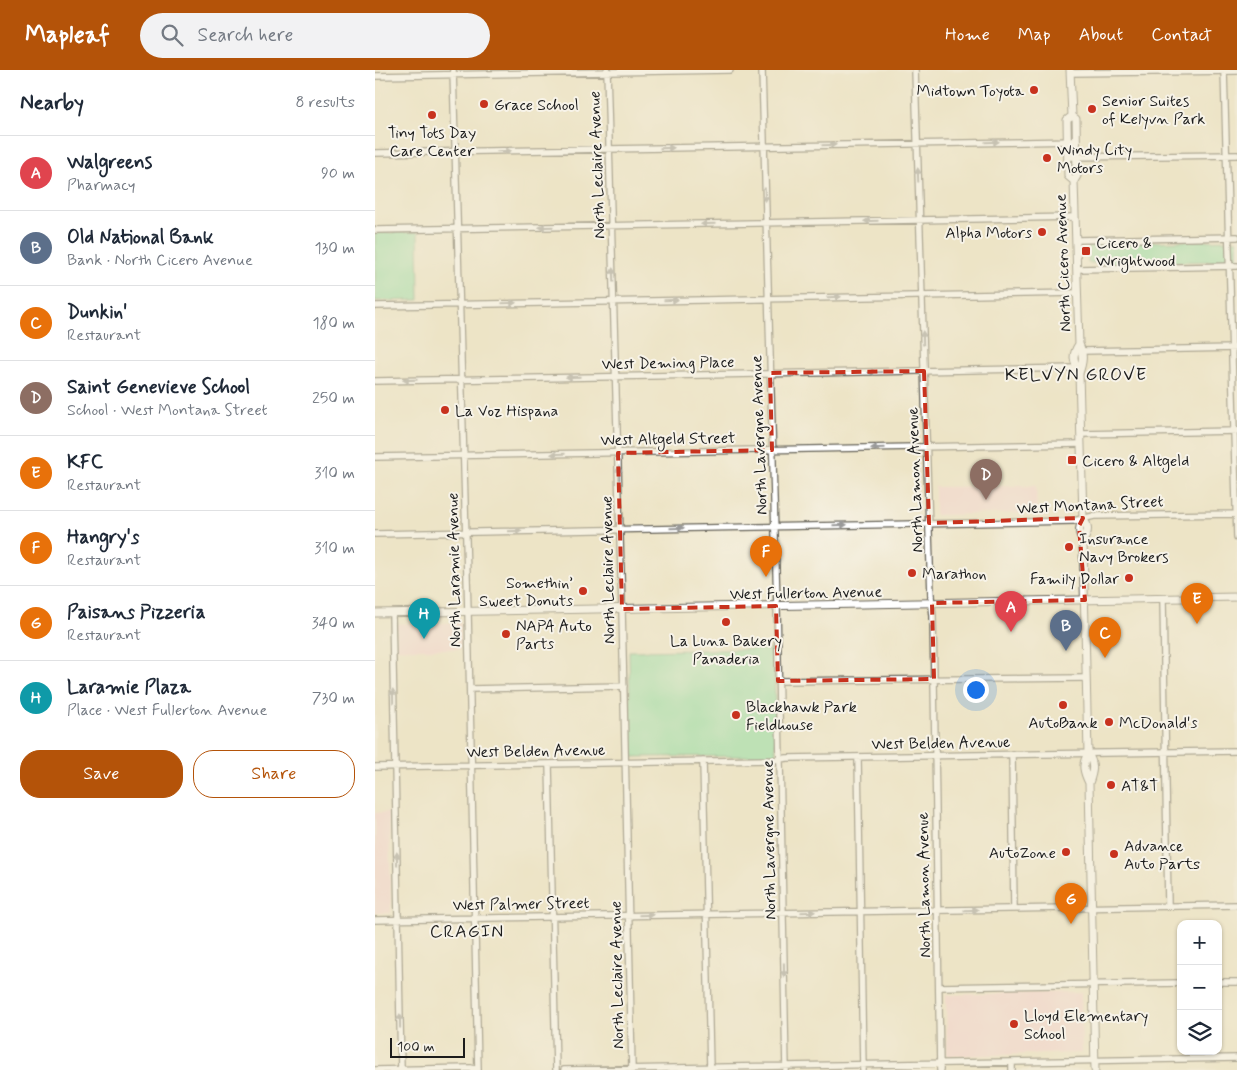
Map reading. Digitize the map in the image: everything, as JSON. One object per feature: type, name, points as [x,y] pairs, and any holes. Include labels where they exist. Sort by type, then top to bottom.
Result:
[{"type":"main road","name":"North Cicero Avenue","points":[[1070,72],[1072,116],[1076,119],[1077,176],[1074,181],[1077,293],[1081,348],[1074,352],[1075,362],[1079,369],[1083,518],[1087,524],[1087,534],[1083,541],[1086,678],[1088,754],[1093,760],[1093,773],[1089,783],[1095,1070]]},
{"type":"main road","name":"North Cicero Avenue","points":[[1072,116],[1067,120],[1068,176],[1074,181]]},
{"type":"main road","name":"West Fullerton Avenue","points":[[375,613],[1237,598]]},
{"type":"street","points":[[375,76],[453,72],[729,70]]},
{"type":"street","name":"North Lavergne Avenue","points":[[762,70],[777,606],[786,1068]]},
{"type":"street","name":"North Lamon Avenue","points":[[915,70],[934,679],[940,1067]]},
{"type":"street","points":[[1224,70],[1229,266],[1234,348],[1237,538]]},
{"type":"street","points":[[1070,72],[1237,70]]},
{"type":"street","name":"North Leclaire Avenue","points":[[607,71],[624,686],[632,1069]]},
{"type":"street","name":"North Laramie Avenue","points":[[453,72],[470,689],[478,1070]]},
{"type":"street","points":[[375,153],[1076,141]]},
{"type":"street","points":[[1068,157],[1237,155]]},
{"type":"street","points":[[375,230],[1075,217]]},
{"type":"street","points":[[1076,240],[1237,237]]},
{"type":"street","points":[[1077,269],[1237,266]]},
{"type":"street","points":[[375,306],[1077,293]]},
{"type":"street","points":[[1081,348],[1234,348]]},
{"type":"street","name":"West Deming Place","points":[[375,381],[1079,369]]},
{"type":"street","points":[[1081,434],[1236,431]]},
{"type":"street","name":"West Altgeld Street","points":[[375,458],[1081,444]]},
{"type":"street","name":"West Montana Street","points":[[375,534],[1073,521],[1094,516],[1237,514]]},
{"type":"street","points":[[1163,599],[1168,906]]},
{"type":"street","points":[[392,613],[401,1070]]},
{"type":"street","points":[[778,681],[1086,678]]},
{"type":"street","points":[[470,689],[624,686]]},
{"type":"street","name":"West Belden Avenue","points":[[375,767],[1237,751]]},
{"type":"street","points":[[1012,754],[1014,909]]},
{"type":"street","points":[[858,757],[863,1067]]},
{"type":"street","points":[[703,761],[710,1069]]},
{"type":"street","points":[[549,764],[556,1070]]},
{"type":"street","name":"West Palmer Street","points":[[375,920],[1237,905]]},
{"type":"street","points":[[1222,982],[1237,982]]},
{"type":"street","points":[[939,987],[1177,983]]},
{"type":"street","points":[[564,1070],[940,1067],[1012,1062],[1237,1058]]},
{"type":"street","points":[[1012,1062],[1012,1070]]},
{"type":"street","points":[[375,1070],[471,1068],[478,1070]]},
{"type":"highlighted area","points":[[924,371],[929,523],[1083,518],[1079,526],[1085,600],[932,603],[934,679],[778,681],[776,606],[622,609],[618,453],[772,450],[770,373]]},
{"type":"shaded area","points":[[1036,486],[1037,513],[935,515],[935,487]]},
{"type":"shaded area","points":[[461,623],[461,649],[397,649],[396,624]]},
{"type":"shaded area","points":[[389,812],[391,913],[375,913],[375,813]]},
{"type":"shaded area","name":"Lloyd Elementary School","points":[[1081,992],[1082,1053],[947,1056],[946,995]]},
{"type":"green space","points":[[418,232],[419,300],[375,301],[375,233]]},
{"type":"green space","points":[[1237,240],[1237,261],[1088,263],[1088,243]]},
{"type":"green space","points":[[774,649],[776,756],[631,757],[629,651]]},
{"type":"place","name":"Midtown Toyota","points":[[1034,90]]},
{"type":"place","name":"Grace School","points":[[484,104]]},
{"type":"place","name":"Senior Suites of Kelyvn Park","points":[[1092,109]]},
{"type":"place","name":"Tiny Tots Day Care Center","points":[[432,115]]},
{"type":"place","name":"Windy City Motors","points":[[1047,158]]},
{"type":"place","name":"Alpha Motors","points":[[1042,232]]},
{"type":"place","name":"Cicero & Wrightwood","points":[[1086,251]]},
{"type":"place","name":"La Voz Hispana","points":[[445,410]]},
{"type":"place","name":"Cicero & Altgeld","points":[[1072,460]]},
{"type":"place","name":"Saint Genevieve School","points":[[986,500]]},
{"type":"place","name":"Insurance Navy Brokers","points":[[1069,547]]},
{"type":"place","name":"Marathon","points":[[912,573]]},
{"type":"place","name":"Hangry's","points":[[766,577]]},
{"type":"place","name":"Family Dollar","points":[[1129,578]]},
{"type":"place","name":"Somethin’ Sweet Donuts","points":[[583,591]]},
{"type":"place","name":"La Luna Bakery Panaderia","points":[[726,622]]},
{"type":"place","name":"KFC","points":[[1197,624]]},
{"type":"place","name":"Walgreens","points":[[1011,632]]},
{"type":"place","name":"NAPA Auto Parts","points":[[506,634]]},
{"type":"place","name":"Laramie Plaza","points":[[424,639]]},
{"type":"place","name":"Old National Bank","points":[[1066,651]]},
{"type":"place","name":"Dunkin'","points":[[1105,658]]},
{"type":"place","name":"AutoBank","points":[[1063,705]]},
{"type":"place","name":"Blackhawk Park Fieldhouse","points":[[736,715]]},
{"type":"place","name":"McDonald's","points":[[1109,722]]},
{"type":"place","name":"AT&T","points":[[1111,785]]},
{"type":"place","name":"AutoZone","points":[[1066,852]]},
{"type":"place","name":"Advance Auto Parts","points":[[1114,854]]},
{"type":"place","name":"Paisans Pizzeria","points":[[1071,924]]},
{"type":"place","name":"Lloyd Elementary School","points":[[1014,1024]]},
{"type":"district","name":"KELVYN GROVE","points":[[1076,374]]},
{"type":"district","name":"CRAGIN","points":[[467,931]]}]
